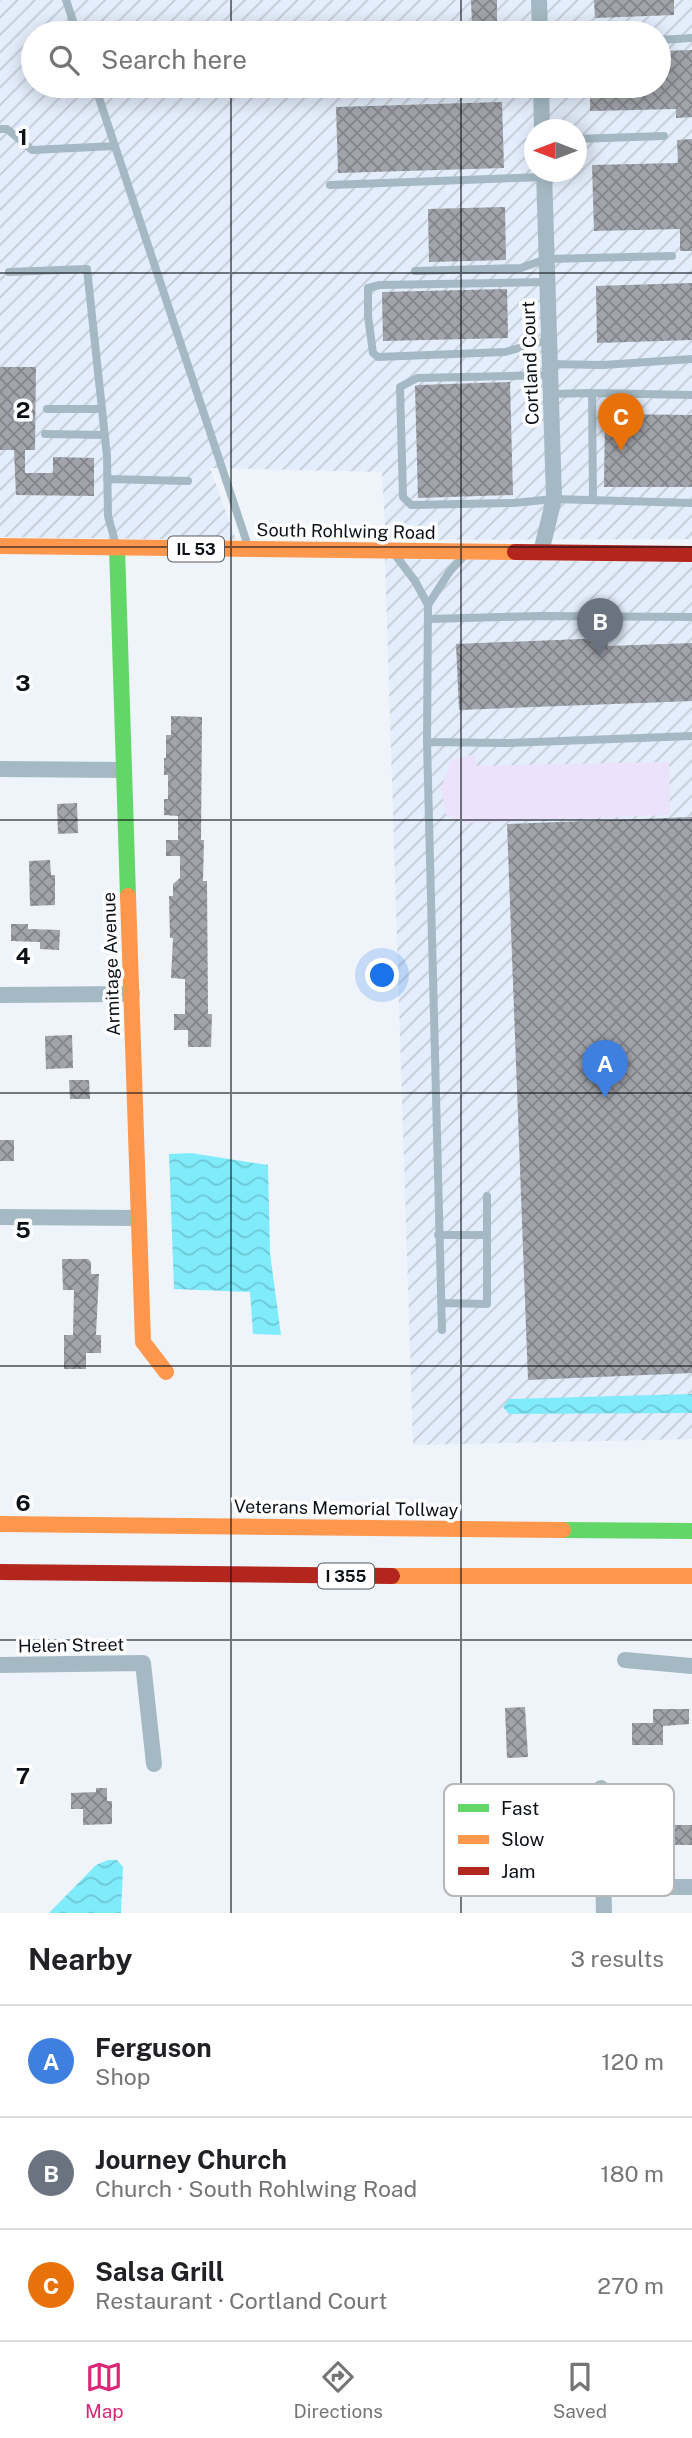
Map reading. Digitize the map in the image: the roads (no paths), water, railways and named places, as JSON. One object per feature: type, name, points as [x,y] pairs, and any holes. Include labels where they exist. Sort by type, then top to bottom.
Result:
[{"type":"main road","name":"South Rohlwing Road","points":[[0,546],[692,554]]},
{"type":"main road","name":"Armitage Avenue","points":[[117,548],[143,1342],[166,1372]]},
{"type":"main road","points":[[499,1529],[692,1517]]},
{"type":"main road","name":"Veterans Memorial Tollway","points":[[0,1524],[692,1531]]},
{"type":"main road","name":"I 355","points":[[0,1572],[451,1577],[692,1576]]},
{"type":"street","points":[[539,0],[540,21]]},
{"type":"street","points":[[541,98],[542,119]]},
{"type":"street","name":"Cortland Court","points":[[541,552],[554,499],[544,182]]},
{"type":"street","points":[[0,769],[124,770]]},
{"type":"street","points":[[0,995],[132,994]]},
{"type":"street","points":[[0,1217],[138,1218]]},
{"type":"street","points":[[625,1660],[692,1666]]},
{"type":"street","name":"Helen Street","points":[[0,1665],[143,1663],[154,1764]]},
{"type":"street","points":[[674,1887],[692,1887]]},
{"type":"lane","points":[[66,0],[73,21]]},
{"type":"lane","points":[[671,38],[692,38]]},
{"type":"lane","points":[[99,98],[249,549]]},
{"type":"lane","points":[[0,129],[7,129],[32,150],[115,146]]},
{"type":"lane","points":[[587,139],[664,136]]},
{"type":"lane","points":[[330,185],[524,175]]},
{"type":"lane","points":[[415,271],[520,268],[546,259],[672,256]]},
{"type":"lane","points":[[9,272],[87,269],[105,435],[108,516],[117,548]]},
{"type":"lane","points":[[546,282],[380,285],[368,288],[368,316],[373,353],[378,357],[505,352],[548,340]]},
{"type":"lane","points":[[692,359],[417,378],[400,387],[403,497],[411,505],[513,503],[554,499],[692,503]]},
{"type":"lane","points":[[592,393],[593,500]]},
{"type":"lane","points":[[550,394],[692,395]]},
{"type":"lane","points":[[47,409],[102,409]]},
{"type":"lane","points":[[45,434],[105,435]]},
{"type":"lane","points":[[107,480],[188,481]]},
{"type":"lane","points":[[392,551],[415,581],[428,605],[428,742],[442,1330]]},
{"type":"lane","points":[[428,605],[450,570],[469,552]]},
{"type":"lane","points":[[428,619],[692,617]]},
{"type":"lane","points":[[428,742],[507,743],[692,736]]},
{"type":"lane","points":[[441,1303],[488,1304],[486,1196]]},
{"type":"lane","points":[[438,1235],[487,1236]]},
{"type":"water","points":[[191,1153],[268,1165],[270,1253],[281,1335],[253,1334],[250,1292],[174,1289],[169,1154]]},
{"type":"water","points":[[692,1394],[692,1413],[509,1414],[503,1407],[509,1399]]},
{"type":"water","points":[[117,1860],[123,1867],[121,1913],[49,1913],[96,1865]]},
{"type":"place","name":"Salsa Grill","points":[[621,451]]},
{"type":"place","name":"Journey Church","points":[[600,656]]},
{"type":"place","name":"Ferguson","points":[[605,1098]]}]
